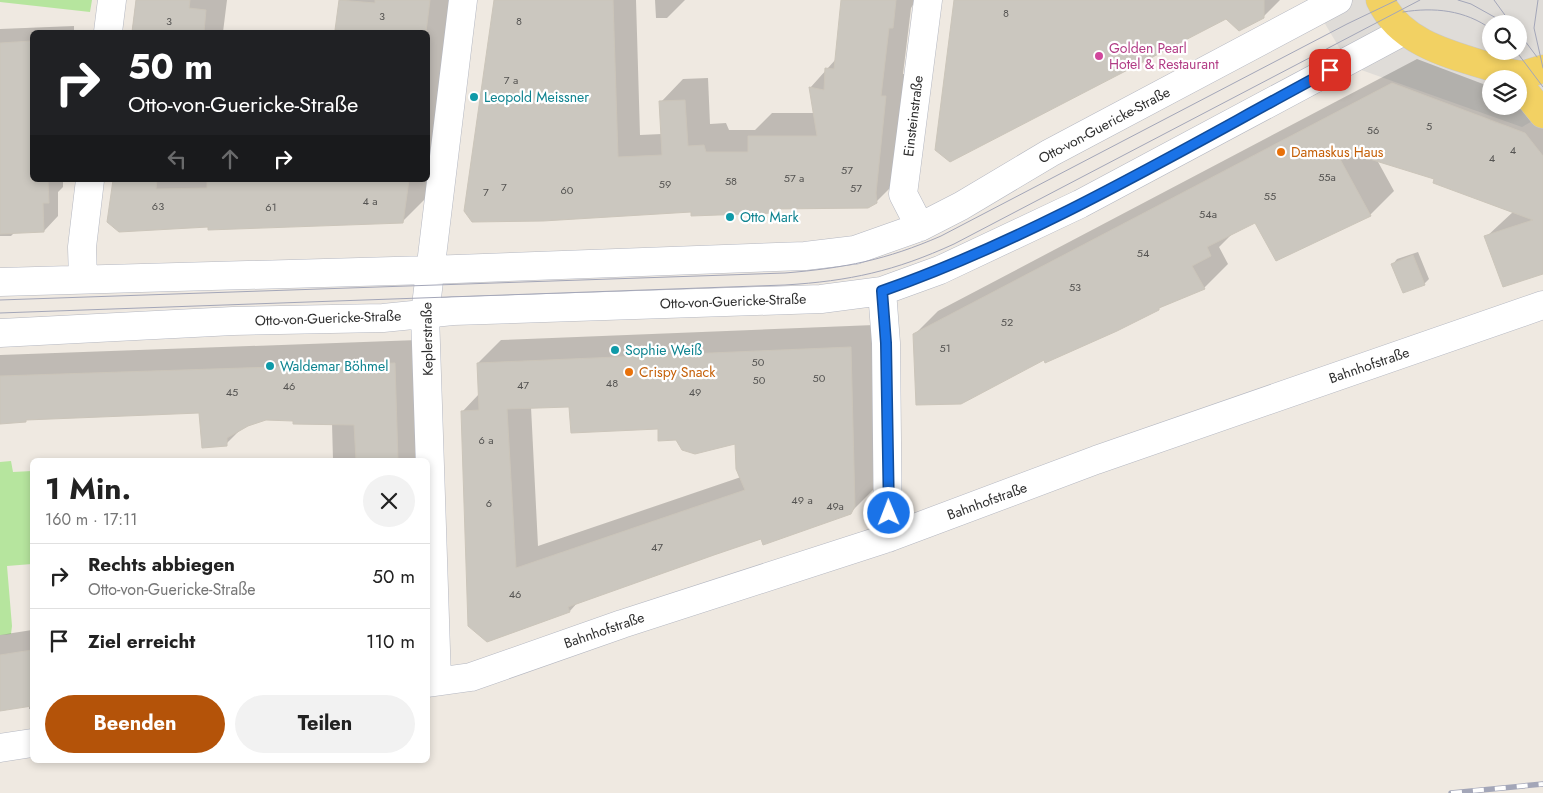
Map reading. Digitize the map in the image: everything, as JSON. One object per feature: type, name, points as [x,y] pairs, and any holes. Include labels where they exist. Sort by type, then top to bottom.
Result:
[{"type":"main road","points":[[1380,0],[1390,16],[1404,31],[1430,46],[1492,70]]},
{"type":"main road","points":[[1527,74],[1543,69]]},
{"type":"main road","points":[[1527,94],[1543,114]]},
{"type":"street","points":[[108,30],[112,0]]},
{"type":"street","name":"Keplerstraße","points":[[428,458],[425,314],[463,0]]},
{"type":"street","name":"Einsteinstraße","points":[[920,227],[903,194],[928,0]]},
{"type":"street","name":"Otto-von-Guericke-Straße","points":[[0,282],[429,270],[822,255],[868,246],[920,227],[1050,153],[1338,0]]},
{"type":"street","name":"Otto-von-Guericke-Straße","points":[[0,333],[233,321],[384,318],[453,311],[821,298],[882,291],[940,270],[1080,204],[1404,31]]},
{"type":"street","points":[[84,279],[82,247],[90,182]]},
{"type":"street","points":[[882,291],[886,343],[888,538]]},
{"type":"street","name":"Bahnhofstraße","points":[[432,682],[471,676],[622,624],[888,538],[1096,460],[1543,305]]},
{"type":"street","name":"Keplerstraße","points":[[430,577],[432,682]]},
{"type":"street","points":[[0,748],[30,743]]},
{"type":"green space","points":[[0,0],[92,0],[90,12],[0,2]]},
{"type":"green space","points":[[11,461],[13,472],[30,471],[30,564],[7,566],[12,626],[11,634],[0,635],[0,462]]},
{"type":"shaded area","points":[[1311,0],[1543,0],[1543,115],[1522,127],[1488,115],[1527,115],[1527,70],[1482,70],[1482,113],[1350,66]]},
{"type":"building","points":[[136,0],[190,0],[189,8],[206,10],[204,30],[132,30]]},
{"type":"building","points":[[339,0],[375,3],[375,0],[430,0],[426,30],[335,30]]},
{"type":"building","points":[[494,0],[613,0],[618,157],[662,155],[659,101],[685,100],[688,146],[704,145],[706,152],[748,152],[748,136],[817,136],[809,87],[824,90],[825,68],[834,69],[841,0],[896,0],[893,28],[889,28],[881,96],[886,96],[876,193],[877,203],[868,208],[774,209],[774,213],[691,216],[691,212],[543,221],[472,222],[464,211]]},
{"type":"building","points":[[954,0],[1264,0],[1264,18],[1239,31],[1226,19],[950,162],[935,150]]},
{"type":"building","points":[[30,41],[30,182],[48,182],[49,203],[43,203],[44,232],[0,234],[0,43]]},
{"type":"building","points":[[1392,83],[1525,133],[1543,156],[1543,274],[1503,287],[1484,236],[1533,220],[1433,183],[1434,179],[1334,148],[1371,216],[1276,261],[1255,223],[1207,247],[1211,256],[1192,266],[1205,289],[1159,308],[1159,310],[1117,331],[1045,363],[1044,360],[961,404],[916,405],[913,334]]},
{"type":"building","points":[[113,182],[157,182],[156,189],[207,188],[207,182],[409,182],[403,223],[208,230],[208,227],[119,232],[107,222]]},
{"type":"building","points":[[1413,255],[1425,285],[1403,293],[1391,264]]},
{"type":"building","points":[[851,347],[855,506],[851,514],[763,545],[761,539],[714,555],[568,607],[570,612],[487,642],[468,626],[461,411],[479,410],[477,363]],"holes":[[[569,407],[571,433],[658,429],[658,441],[676,440],[682,450],[695,454],[735,444],[736,469],[745,490],[516,568],[507,409]]]},
{"type":"building","points":[[395,363],[398,458],[356,458],[354,425],[293,424],[293,421],[266,420],[248,426],[227,438],[227,446],[202,448],[199,413],[26,420],[26,422],[0,424],[0,376]]},
{"type":"building","points":[[30,650],[30,706],[0,711],[0,655]]},
{"type":"tram line","points":[[0,300],[785,273],[865,262],[902,251],[941,236],[1347,24],[1397,0]]},
{"type":"tram line","points":[[0,313],[785,285],[831,281],[872,273],[912,261],[954,244],[1420,0]]},
{"type":"tram line","points":[[1458,0],[1471,4],[1491,15]]},
{"type":"tram line","points":[[1494,0],[1505,15]]},
{"type":"tram line","points":[[1538,0],[1534,28],[1543,68]]},
{"type":"tram line","points":[[1403,12],[1438,10],[1460,14],[1482,24]]},
{"type":"tram line","points":[[1527,44],[1537,57]]},
{"type":"tram line","points":[[1523,60],[1543,87]]},
{"type":"railway","points":[[1451,793],[1543,784]]},
{"type":"place","name":"Golden Pearl Hotel & Restaurant","points":[[1099,56]]},
{"type":"place","name":"Leopold Meissner","points":[[474,97]]},
{"type":"place","name":"Damaskus Haus","points":[[1281,152]]},
{"type":"place","name":"Otto Mark","points":[[730,217]]},
{"type":"place","name":"Sophie Weiß","points":[[615,350]]},
{"type":"place","name":"Waldemar Böhmel","points":[[270,366]]},
{"type":"place","name":"Crispy Snack","points":[[629,372]]},
{"type":"route","points":[[889,513],[886,330],[882,291],[940,270],[1080,204],[1330,70]]}]
